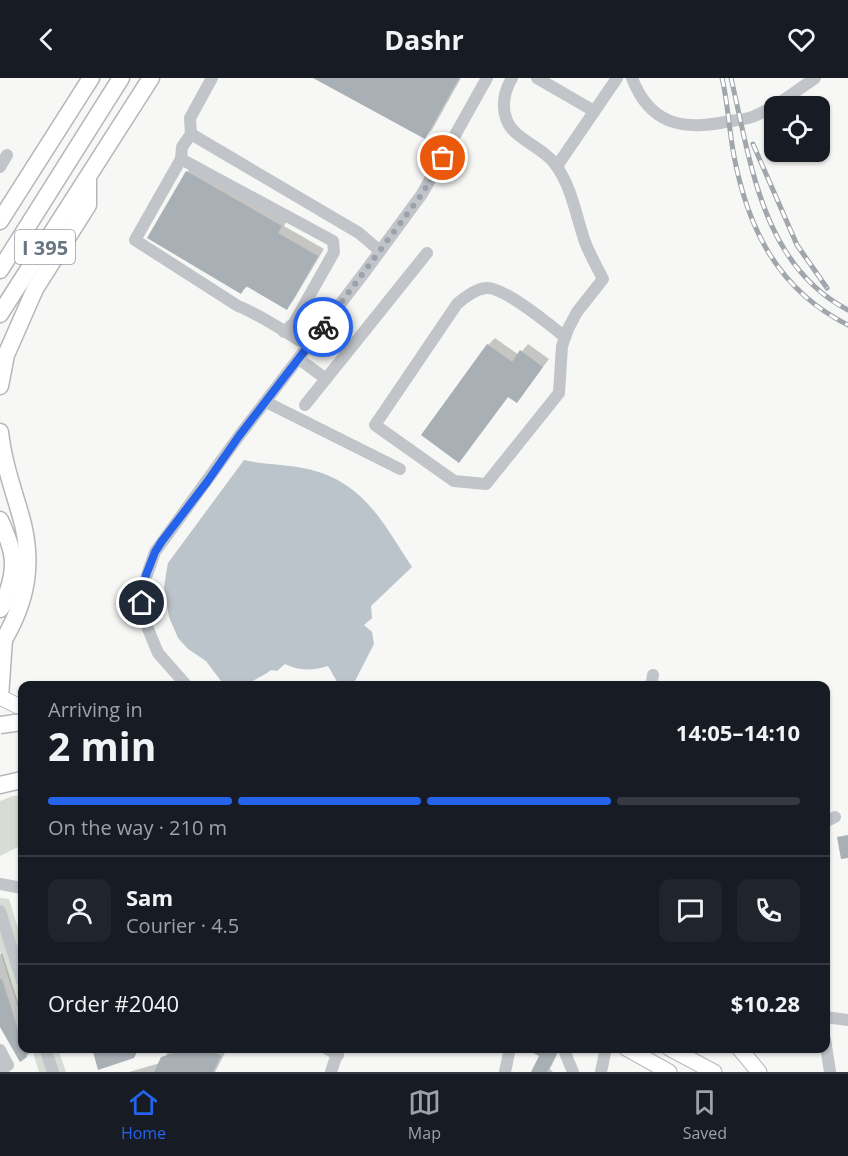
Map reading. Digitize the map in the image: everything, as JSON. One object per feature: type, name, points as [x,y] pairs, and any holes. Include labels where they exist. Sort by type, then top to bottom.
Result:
[{"type":"highway","name":"I 395","points":[[0,221],[91,78]]},
{"type":"highway","points":[[0,270],[121,78]]},
{"type":"highway","name":"I 395","points":[[0,314],[151,78]]},
{"type":"highway","points":[[0,386],[6,355],[35,289],[88,205],[88,179]]},
{"type":"highway","points":[[0,212],[19,192]]},
{"type":"highway","points":[[0,432],[5,464],[21,516],[28,562],[26,586],[18,614],[2,642],[0,697]]},
{"type":"highway","points":[[0,520],[11,545],[14,561],[13,577],[4,605],[0,609]]},
{"type":"highway","points":[[0,725],[18,723]]},
{"type":"highway","points":[[0,784],[18,781]]},
{"type":"main road","points":[[0,697],[18,706]]},
{"type":"main road","points":[[0,719],[18,729]]},
{"type":"main road","points":[[633,1053],[654,1068],[669,1072]]},
{"type":"main road","points":[[678,1053],[714,1072]]},
{"type":"main road","points":[[743,1053],[759,1072]]},
{"type":"street","points":[[212,78],[190,118],[191,134],[182,147],[181,159],[135,240],[309,346]]},
{"type":"street","points":[[182,681],[164,661],[150,637],[143,610],[142,594],[155,552],[432,178],[488,78]]},
{"type":"street","points":[[512,78],[505,90],[506,118],[512,130],[548,155],[567,184],[586,243],[603,279],[577,312],[565,337],[559,372],[559,393],[486,484],[454,481],[375,425],[457,304],[470,294],[487,288],[504,293],[565,337]]},
{"type":"street","points":[[537,78],[594,111]]},
{"type":"street","points":[[556,166],[617,78]]},
{"type":"street","points":[[632,78],[647,105],[668,121],[684,126],[710,125],[751,117],[778,104],[815,78]]},
{"type":"street","points":[[191,134],[359,233],[380,251]]},
{"type":"street","points":[[0,167],[7,155]]},
{"type":"street","points":[[181,159],[333,241],[334,252],[294,322],[284,332]]},
{"type":"street","points":[[301,224],[312,205]]},
{"type":"street","points":[[304,405],[427,253]]},
{"type":"street","points":[[299,359],[326,379]]},
{"type":"street","points":[[266,402],[400,469]]},
{"type":"street","points":[[0,884],[18,887]]},
{"type":"street","points":[[0,911],[18,968]]},
{"type":"street","points":[[830,1018],[848,1020]]},
{"type":"street","points":[[0,1050],[9,1065],[0,1071]]},
{"type":"street","points":[[46,1053],[52,1072]]},
{"type":"street","points":[[331,1072],[341,1053]]},
{"type":"street","points":[[505,1072],[509,1053]]},
{"type":"street","points":[[565,1053],[573,1072]]},
{"type":"street","points":[[601,1072],[605,1053]]},
{"type":"street","points":[[827,1053],[830,1072]]},
{"type":"shaded area","points":[[244,460],[308,469],[344,484],[370,506],[412,567],[371,606],[372,618],[364,625],[372,632],[374,644],[355,681],[337,681],[328,666],[306,670],[285,664],[277,671],[271,670],[252,681],[221,681],[206,661],[188,649],[178,638],[169,617],[164,588],[168,563]]},
{"type":"shaded area","points":[[18,795],[18,847],[0,856],[0,801]]},
{"type":"shaded area","points":[[0,898],[9,899],[18,928],[18,1007],[0,951]]},
{"type":"shaded area","points":[[33,1053],[59,1053],[66,1072],[39,1072]]},
{"type":"building","points":[[313,78],[459,78],[425,139]]},
{"type":"building","points":[[186,171],[282,226],[278,233],[318,256],[287,310],[246,286],[241,294],[147,238]]},
{"type":"building","points":[[487,344],[512,362],[520,350],[543,367],[517,403],[508,397],[459,463],[421,435]]},
{"type":"building","points":[[848,835],[848,858],[841,859],[837,837]]},
{"type":"building","points":[[0,979],[2,979],[18,1029],[18,1053],[26,1053],[27,1057],[20,1062],[0,1027]]},
{"type":"building","points":[[93,1053],[136,1053],[134,1058],[98,1070]]},
{"type":"building","points":[[175,1053],[216,1053],[221,1056],[213,1072],[154,1072],[161,1057]]},
{"type":"building","points":[[533,1053],[557,1054],[547,1072],[531,1072],[539,1056]]},
{"type":"railway","points":[[722,78],[740,183],[758,232],[770,255],[803,294],[824,311],[848,325]]},
{"type":"railway","points":[[731,78],[754,177],[778,239],[796,267],[819,291],[848,310]]},
{"type":"railway","points":[[753,144],[797,245],[827,288]]},
{"type":"way so far","points":[[323,327],[422,194],[443,158]]},
{"type":"route","points":[[142,603],[146,575],[162,541],[323,327]]}]
